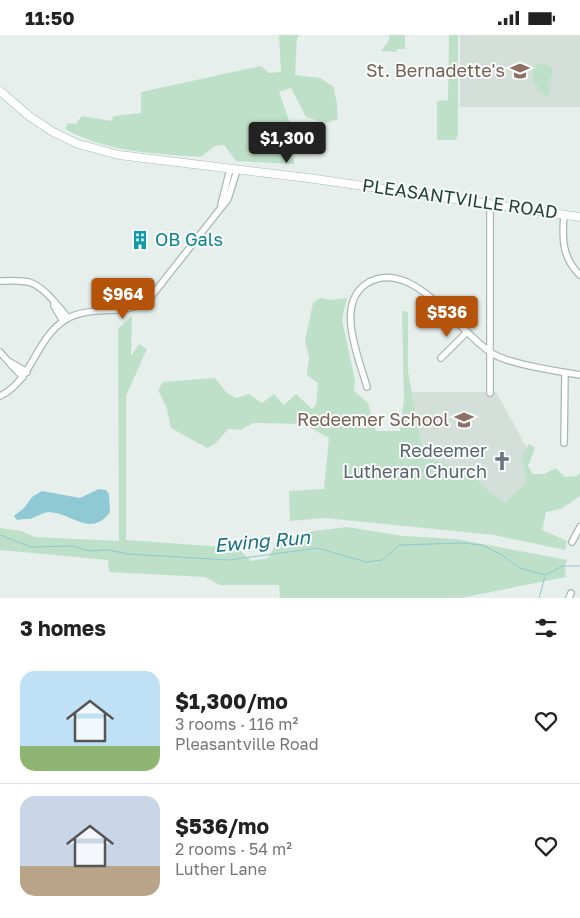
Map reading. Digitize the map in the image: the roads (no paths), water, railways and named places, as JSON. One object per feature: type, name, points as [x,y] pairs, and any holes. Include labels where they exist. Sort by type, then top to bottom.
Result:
[{"type":"main road","name":"PLEASANTVILLE ROAD","points":[[0,91],[41,125],[65,138],[92,148],[140,159],[347,183],[580,217]]},
{"type":"street","points":[[0,396],[23,377],[45,340],[65,320],[87,311],[126,309],[147,301],[230,196],[233,170]]},
{"type":"street","points":[[490,205],[490,393]]},
{"type":"street","points":[[564,215],[564,248],[569,261],[580,275]]},
{"type":"street","points":[[367,387],[350,315],[356,295],[370,282],[392,278],[418,289],[447,312],[467,333],[490,352],[500,357],[580,375]]},
{"type":"street","points":[[0,281],[29,281],[47,292],[54,302],[59,304],[65,320]]},
{"type":"street","points":[[441,358],[467,333]]},
{"type":"street","points":[[0,353],[8,361],[27,372]]},
{"type":"street","points":[[8,361],[9,366],[23,377]]},
{"type":"street","points":[[564,443],[565,373]]},
{"type":"street","points":[[572,542],[580,527]]},
{"type":"water","points":[[99,489],[106,490],[109,494],[110,512],[103,520],[96,523],[89,524],[50,512],[28,519],[17,520],[14,516],[24,508],[32,497],[42,491],[80,498]]},
{"type":"waterway","name":"Ewing Run","points":[[0,535],[31,547],[73,546],[89,551],[108,550],[128,554],[229,560],[318,548],[366,562],[382,560],[400,545],[462,543],[482,545],[500,554],[520,568],[545,575],[563,566],[580,566]]},
{"type":"waterway","name":"Ewing Run","points":[[539,598],[545,577]]},
{"type":"place","name":"St. Bernadette's","points":[[520,71]]},
{"type":"place","name":"OB Gals","points":[[140,240]]},
{"type":"place","name":"Redeemer School","points":[[464,420]]},
{"type":"place","name":"Redeemer Lutheran Church","points":[[502,461]]}]
